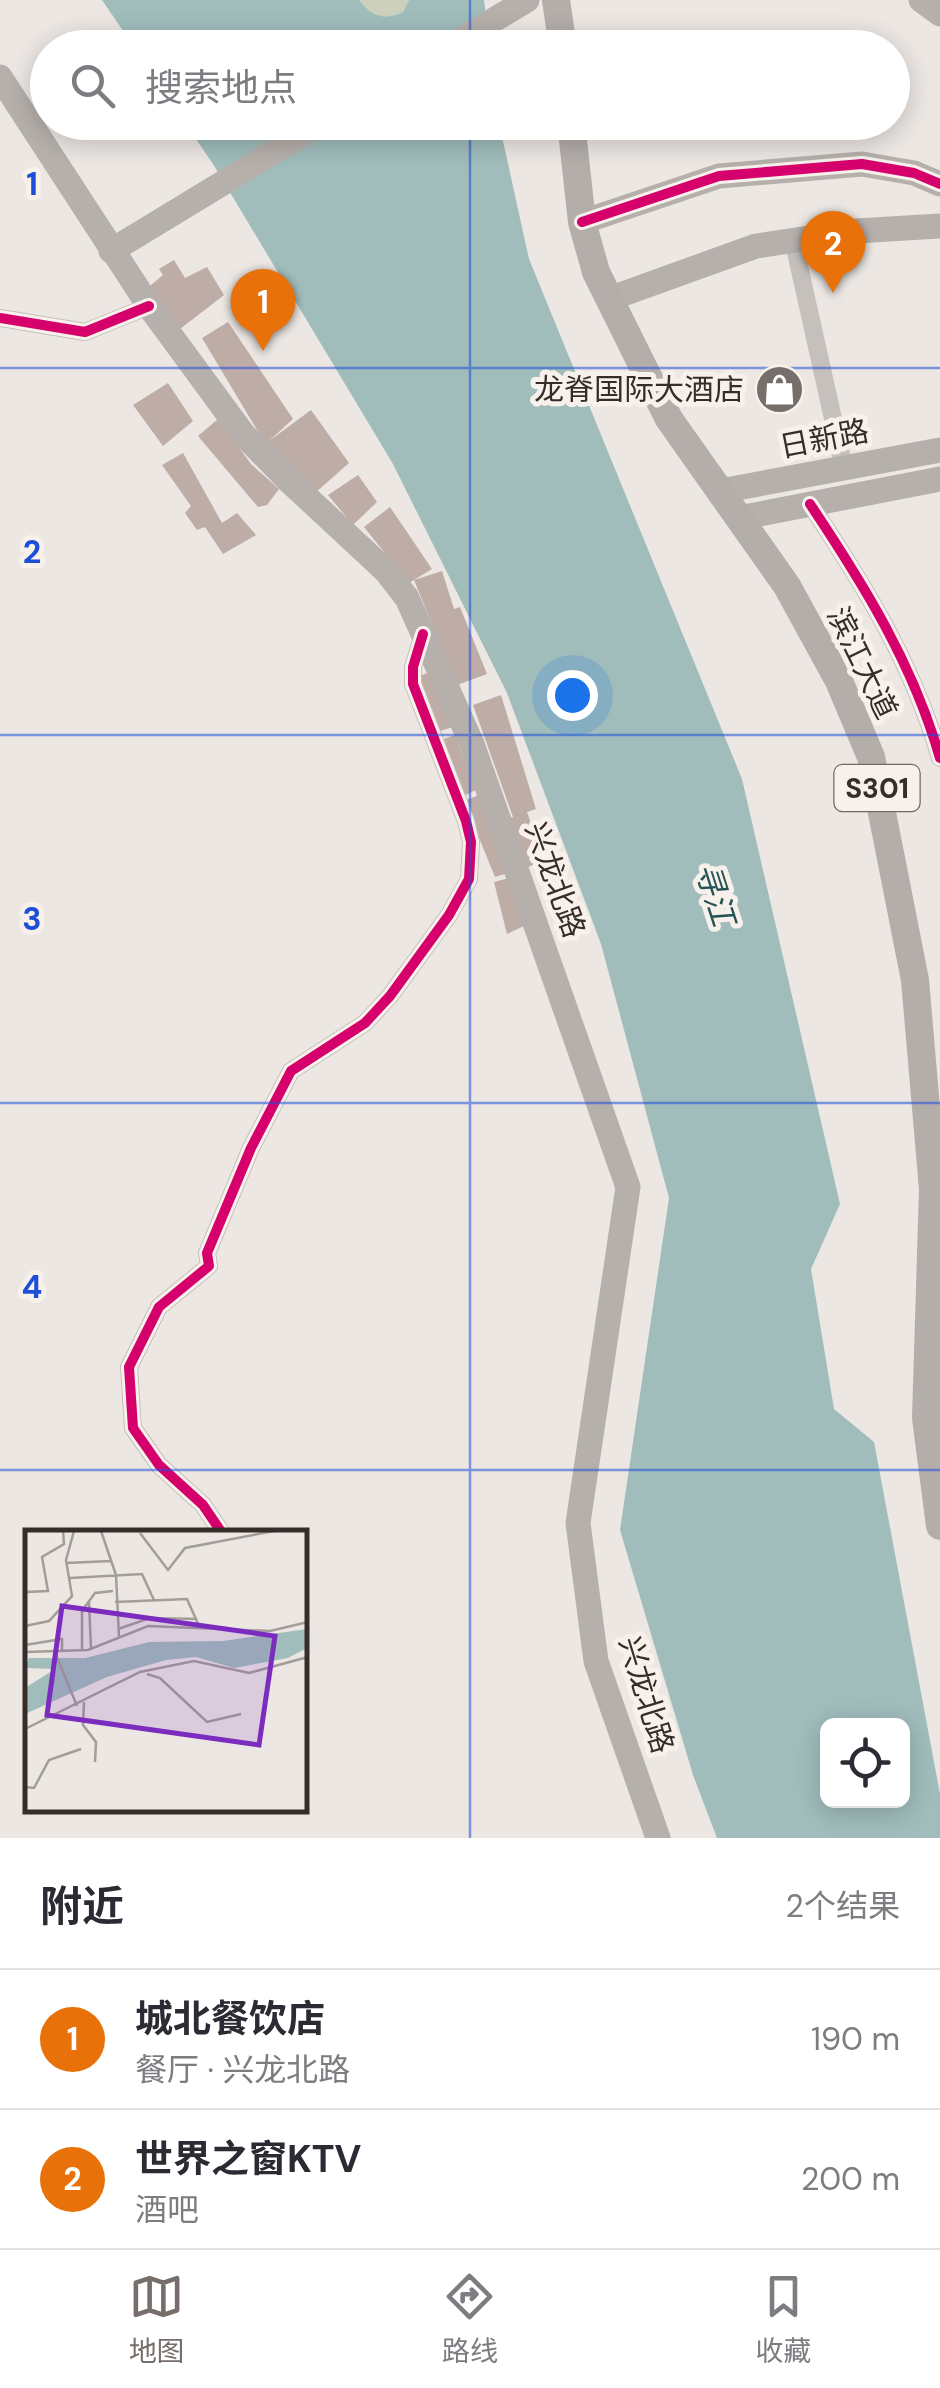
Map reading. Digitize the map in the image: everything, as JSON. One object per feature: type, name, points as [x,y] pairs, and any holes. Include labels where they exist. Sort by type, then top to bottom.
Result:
[{"type":"main road","points":[[556,0],[560,30]]},
{"type":"main road","points":[[921,0],[940,14]]},
{"type":"main road","points":[[477,30],[518,5]]},
{"type":"main road","name":"兴龙北路","points":[[0,77],[8,109],[30,139]]},
{"type":"main road","name":"兴龙北路","points":[[30,140],[243,434],[386,571],[407,598],[472,744],[518,868],[628,1187],[578,1523],[596,1660],[658,1838]]},
{"type":"main road","points":[[111,251],[293,140]]},
{"type":"main road","name":"滨江大道","points":[[573,140],[582,222],[596,272],[668,420],[787,586],[839,681],[871,757],[914,980],[936,1187],[926,1418],[940,1526]]},
{"type":"main road","points":[[582,222],[726,175],[862,164],[914,172],[940,184]]},
{"type":"main road","points":[[610,299],[728,254],[793,239],[940,226]]},
{"type":"main road","name":"日新路","points":[[721,491],[940,450]]},
{"type":"main road","name":"日新路","points":[[739,518],[940,479]]},
{"type":"street","points":[[793,239],[844,468]]},
{"type":"street","points":[[0,318],[86,332],[149,306]]},
{"type":"street","points":[[810,504],[890,630],[929,718],[940,758]]},
{"type":"street","points":[[220,1530],[202,1505],[159,1465],[133,1428],[129,1367],[159,1307],[209,1266],[207,1253],[244,1165],[291,1071],[365,1023],[390,996],[449,915],[469,879],[471,842],[466,821],[414,684],[413,667],[423,634]]},
{"type":"green space","points":[[359,0],[409,0],[403,12],[384,17],[373,14]]},
{"type":"water","points":[[102,0],[359,0],[368,10],[384,16],[403,12],[409,0],[484,0],[488,30],[122,30]]},
{"type":"water","name":"寻江","points":[[197,140],[503,140],[529,259],[742,779],[840,1204],[811,1269],[834,1409],[874,1442],[940,1794],[940,1838],[717,1838],[693,1775],[620,1530],[669,1198],[601,944],[507,693],[393,464]]},
{"type":"building","points":[[174,260],[185,278],[207,267],[224,295],[180,329],[150,286],[163,275],[159,269]]},
{"type":"building","points":[[228,322],[293,419],[269,441],[311,410],[349,463],[315,493],[266,445],[202,338]]},
{"type":"building","points":[[168,383],[193,421],[163,446],[133,405]]},
{"type":"building","points":[[218,419],[251,464],[279,489],[267,505],[258,507],[198,436]]},
{"type":"building","points":[[183,453],[222,523],[237,513],[256,535],[223,554],[205,527],[197,530],[185,513],[191,506],[162,465]]},
{"type":"building","points":[[358,475],[377,502],[353,525],[328,495]]},
{"type":"building","points":[[390,507],[432,569],[409,583],[364,527]]},
{"type":"building","points":[[442,571],[454,609],[460,607],[487,674],[457,685],[414,580]]},
{"type":"building","points":[[430,672],[453,727],[437,732],[414,678]]},
{"type":"building","points":[[501,695],[536,809],[527,812],[544,860],[526,868],[509,818],[513,817],[473,705]]},
{"type":"building","points":[[455,735],[476,790],[461,797],[441,740]]},
{"type":"building","points":[[479,795],[508,873],[495,877],[464,801]]},
{"type":"building","points":[[509,878],[524,926],[507,934],[494,882]]},
{"type":"cycle path","points":[[582,222],[719,176],[862,164],[914,173],[940,184]]},
{"type":"cycle path","points":[[0,318],[85,332],[149,306]]},
{"type":"cycle path","points":[[810,504],[885,626],[916,690],[940,758]]},
{"type":"cycle path","points":[[220,1530],[203,1505],[159,1465],[133,1428],[129,1367],[159,1307],[209,1266],[207,1253],[251,1148],[291,1071],[365,1023],[390,996],[449,915],[469,879],[471,842],[466,821],[413,684],[413,667],[423,634]]},
{"type":"place","name":"世界之窗KTV","points":[[833,293]]},
{"type":"place","name":"城北餐饮店","points":[[263,351]]},
{"type":"place","name":"龙脊国际大酒店","points":[[779,390]]}]
